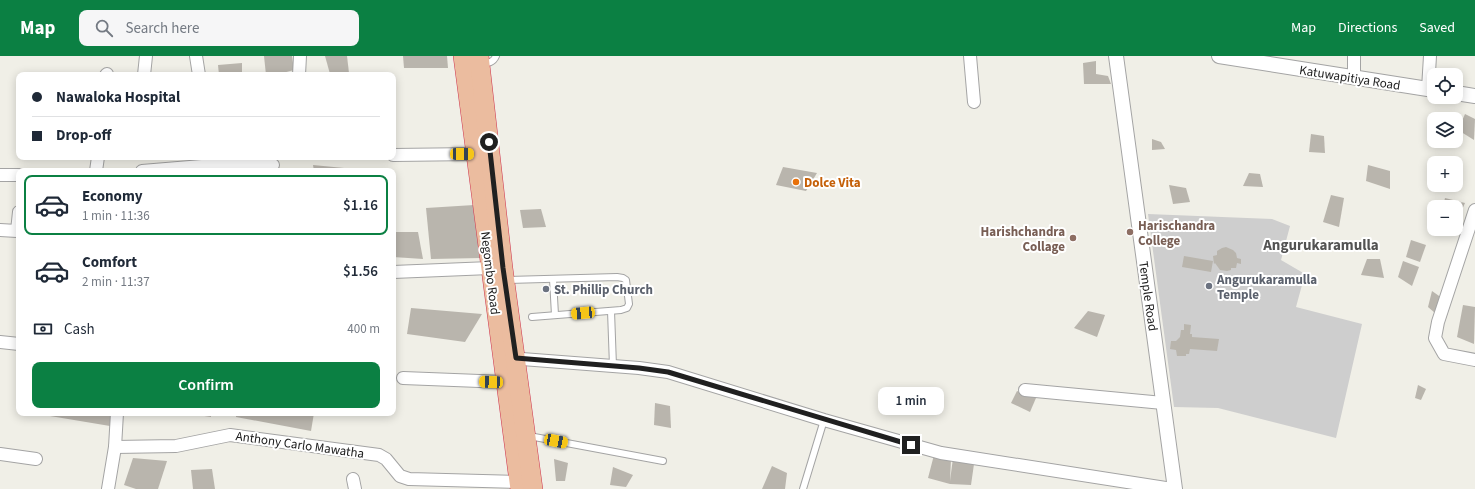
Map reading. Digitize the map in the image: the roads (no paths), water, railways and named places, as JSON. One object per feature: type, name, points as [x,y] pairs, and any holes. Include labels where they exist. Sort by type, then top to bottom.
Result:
[{"type":"highway","name":"Negombo Road","points":[[480,58],[476,154],[490,268],[526,435],[524,487]]},
{"type":"highway","name":"Negombo Road","points":[[480,58],[505,280],[509,358],[505,382],[524,487]]},
{"type":"street","points":[[144,72],[146,56]]},
{"type":"street","points":[[196,56],[199,72]]},
{"type":"street","points":[[299,72],[300,56]]},
{"type":"street","points":[[970,56],[974,102]]},
{"type":"street","name":"Temple Road","points":[[1116,56],[1174,489]]},
{"type":"street","name":"Katuwapitiya Road","points":[[1219,56],[1265,60],[1354,78],[1427,88]]},
{"type":"street","points":[[1354,56],[1354,78]]},
{"type":"street","points":[[1430,56],[1430,68]]},
{"type":"street","points":[[1463,94],[1475,96]]},
{"type":"street","points":[[396,155],[476,154]]},
{"type":"street","points":[[178,168],[214,165],[274,164]]},
{"type":"street","points":[[0,175],[16,175]]},
{"type":"street","points":[[1475,210],[1438,322],[1435,338],[1444,354],[1475,360]]},
{"type":"street","points":[[0,230],[16,231]]},
{"type":"street","points":[[396,272],[490,268]]},
{"type":"street","points":[[0,342],[16,344]]},
{"type":"street","points":[[509,358],[668,372],[824,420],[941,453],[1174,489]]},
{"type":"street","points":[[403,378],[505,382]]},
{"type":"street","points":[[1025,390],[1163,403]]},
{"type":"street","points":[[108,489],[115,447],[117,416]]},
{"type":"street","name":"Anthony Carlo Mawatha","points":[[115,447],[176,446],[230,435],[379,455],[386,459],[400,476],[409,479],[524,487]]},
{"type":"street","points":[[0,454],[36,458]]},
{"type":"lane","points":[[505,280],[623,278],[626,280],[629,304],[627,308],[611,311],[532,317]]},
{"type":"lane","points":[[553,279],[555,315]]},
{"type":"lane","points":[[611,311],[613,366]]},
{"type":"lane","points":[[804,489],[824,420]]},
{"type":"lane","points":[[526,435],[663,461]]},
{"type":"place","name":"Dolce Vita","points":[[796,182]]},
{"type":"place","name":"Harischandra College","points":[[1130,232]]},
{"type":"place","name":"Harishchandra Collage","points":[[1073,238]]},
{"type":"place","name":"Angurukaramulla Temple","points":[[1209,286]]},
{"type":"place","name":"St. Phillip Church","points":[[546,289]]},
{"type":"district","name":"Angurukaramulla","points":[[1321,245]]}]
